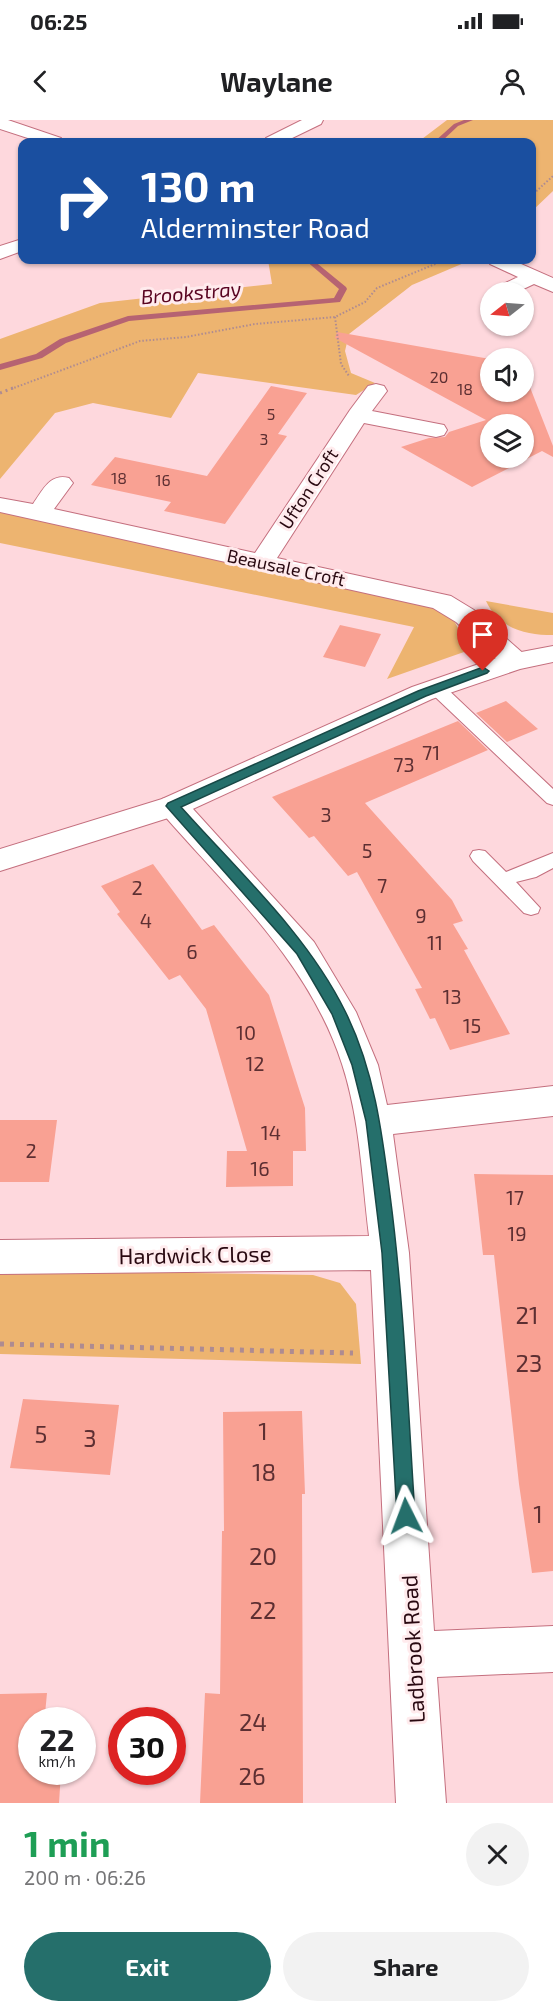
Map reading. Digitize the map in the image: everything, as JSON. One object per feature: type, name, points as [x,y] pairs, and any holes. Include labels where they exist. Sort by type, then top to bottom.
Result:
[{"type":"street","points":[[280,138],[315,120]]},
{"type":"street","points":[[0,123],[43,138]]},
{"type":"street","points":[[0,253],[18,246]]},
{"type":"street","points":[[506,264],[553,286]]},
{"type":"street","points":[[523,282],[534,277]]},
{"type":"street","name":"Ufton Croft","points":[[261,563],[376,391]]},
{"type":"street","points":[[358,415],[436,430]]},
{"type":"street","points":[[39,513],[61,483]]},
{"type":"street","name":"Beausale Croft","points":[[0,505],[442,602],[465,616],[514,661]]},
{"type":"street","points":[[0,860],[172,806],[436,688],[514,661],[553,654]]},
{"type":"street","name":"Ladbrook Road","points":[[172,806],[302,951],[339,1012],[360,1065],[373,1121],[390,1253],[421,1803]]},
{"type":"street","points":[[373,1121],[553,1101]]},
{"type":"street","name":"Hardwick Close","points":[[0,1257],[390,1253]]},
{"type":"street","points":[[414,1655],[553,1649]]},
{"type":"lane","points":[[436,688],[553,799]]},
{"type":"lane","points":[[479,856],[531,908]]},
{"type":"lane","points":[[504,879],[529,872],[553,860]]},
{"type":"path","points":[[536,191],[553,176]]},
{"type":"path","points":[[0,393],[140,341],[186,337],[255,324],[335,317],[364,302],[377,288],[435,264]]},
{"type":"path","points":[[335,317],[340,364],[349,376],[376,391]]},
{"type":"path","points":[[0,1344],[396,1355]]},
{"type":"shaded area","points":[[447,120],[553,120],[553,191],[536,207],[536,138],[423,138]]},
{"type":"shaded area","points":[[269,264],[462,264],[412,285],[349,334],[345,351],[351,373],[375,383],[356,395],[198,373],[171,418],[93,403],[55,413],[0,479],[0,339],[100,303],[272,284]]},
{"type":"shaded area","points":[[0,512],[425,604],[453,619],[467,644],[464,652],[387,679],[414,627],[0,543]]},
{"type":"shaded area","points":[[486,601],[553,613],[553,635],[523,631],[505,624],[491,610]]},
{"type":"shaded area","points":[[0,1270],[313,1275],[340,1283],[356,1304],[361,1364],[0,1354]]},
{"type":"building","points":[[337,332],[480,357],[480,402],[534,402],[534,398],[553,446],[553,457],[542,451],[534,455],[534,414],[480,414],[480,417],[335,338]]},
{"type":"building","points":[[271,386],[307,393],[278,434],[287,436],[225,524],[164,511],[171,502],[91,485],[115,457],[207,476]]},
{"type":"building","points":[[480,422],[480,468],[509,468],[472,487],[401,447],[429,438],[445,437],[449,432]]},
{"type":"building","points":[[340,625],[381,634],[365,667],[323,657]]},
{"type":"building","points":[[506,701],[538,729],[507,742],[476,713]]},
{"type":"building","points":[[458,721],[488,750],[365,803],[452,900],[463,921],[453,924],[468,949],[464,950],[510,1034],[450,1050],[435,1018],[430,1019],[415,989],[422,988],[357,872],[348,876],[314,836],[309,838],[272,797]]},
{"type":"building","points":[[153,864],[202,930],[214,925],[269,995],[305,1108],[306,1151],[293,1151],[293,1186],[226,1187],[227,1151],[247,1151],[206,1009],[180,975],[169,980],[117,914],[120,912],[101,886]]},
{"type":"building","points":[[0,1120],[57,1120],[49,1182],[0,1182]]},
{"type":"building","points":[[474,1174],[553,1175],[553,1571],[532,1573],[519,1484],[494,1255],[483,1255]]},
{"type":"building","points":[[23,1399],[119,1405],[110,1475],[10,1468]]},
{"type":"building","points":[[302,1411],[305,1494],[302,1494],[303,1803],[200,1803],[205,1693],[220,1694],[222,1531],[224,1531],[223,1412]]},
{"type":"building","points":[[47,1693],[46,1707],[18,1707],[18,1785],[60,1785],[59,1803],[0,1803],[0,1694]]},
{"type":"waterway","name":"Brookstray","points":[[441,138],[456,125],[470,120]]},
{"type":"waterway","name":"Brookstray","points":[[0,367],[39,356],[63,341],[128,319],[337,300],[343,289],[314,264]]},
{"type":"route","points":[[406,1516],[390,1253],[373,1121],[360,1065],[339,1012],[302,951],[172,806],[422,693],[483,671]]}]
